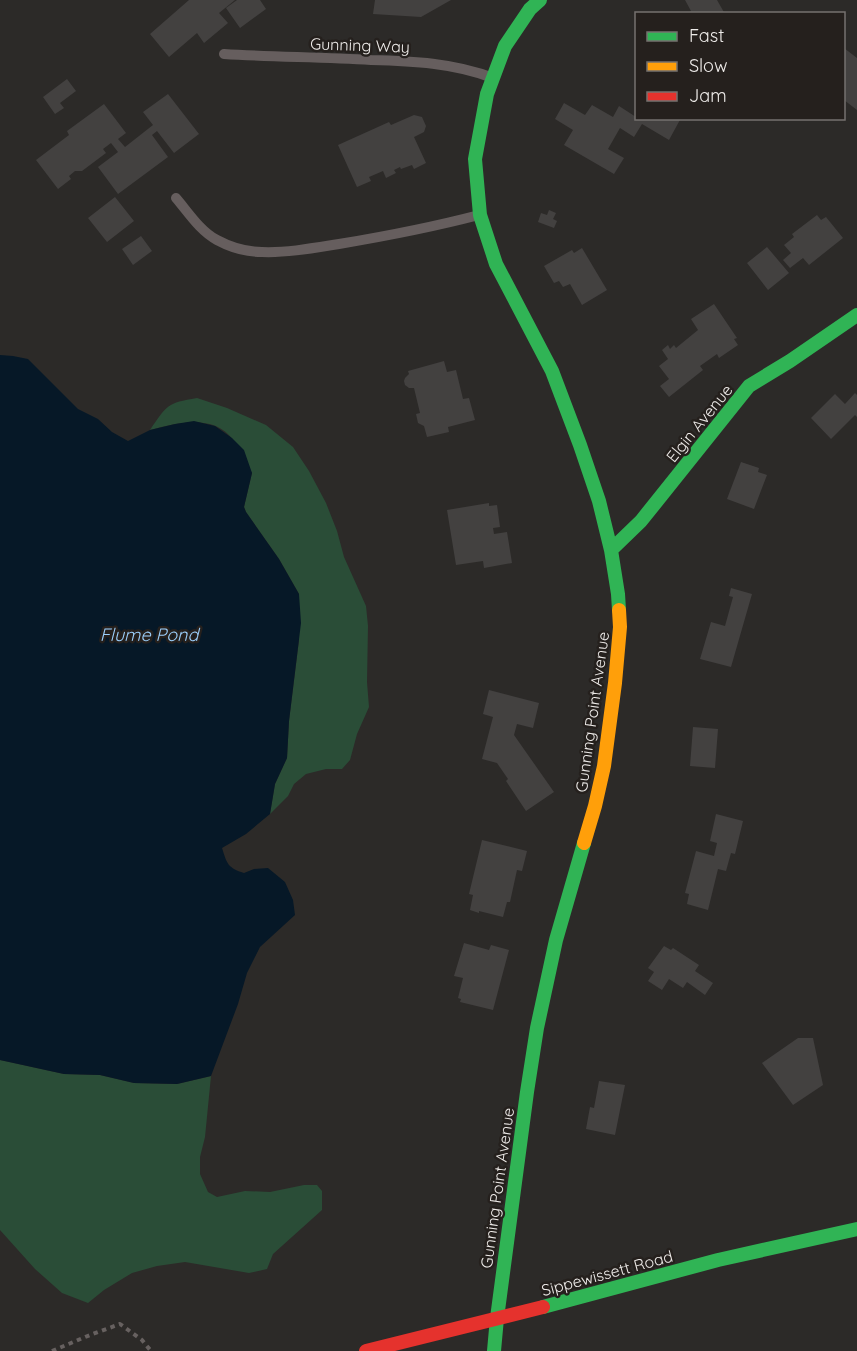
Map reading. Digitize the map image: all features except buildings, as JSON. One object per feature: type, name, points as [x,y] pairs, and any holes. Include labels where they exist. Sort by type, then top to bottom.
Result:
[{"type":"street","name":"Gunning Point Avenue","points":[[494,1351],[526,1092],[537,1028],[556,940],[595,806],[604,766],[620,627],[618,594],[611,550],[598,501],[562,395],[552,371],[496,264],[480,215],[475,159],[487,94],[505,46],[530,9],[540,0]]},
{"type":"street","name":"Elgin Avenue","points":[[611,550],[642,521],[749,386],[857,315]]},
{"type":"street","name":"Sippewissett Road","points":[[366,1351],[602,1292],[718,1260],[857,1229]]},
{"type":"lane","name":"Gunning Way","points":[[224,54],[426,63],[473,70],[493,78]]},
{"type":"lane","points":[[176,198],[200,227],[216,240],[243,250],[261,253],[371,239],[480,215]]},
{"type":"path","points":[[52,1351],[120,1324],[142,1340],[151,1351]]},
{"type":"green space","points":[[197,398],[266,425],[293,447],[326,503],[344,557],[366,606],[369,707],[357,734],[350,760],[342,769],[326,769],[306,774],[294,784],[288,796],[270,814],[275,784],[287,758],[299,640],[299,594],[279,559],[246,512],[244,507],[252,473],[233,440],[216,426],[206,423],[183,423],[150,430],[169,406]]},
{"type":"green space","points":[[0,1060],[64,1074],[100,1075],[134,1083],[177,1084],[211,1076],[205,1137],[200,1157],[200,1174],[208,1192],[217,1197],[245,1191],[270,1192],[304,1185],[317,1185],[322,1191],[322,1210],[273,1254],[267,1269],[249,1273],[185,1262],[132,1273],[88,1303],[62,1293],[35,1269],[0,1230]]},
{"type":"water","name":"Flume Pond","points":[[0,355],[28,359],[78,409],[98,419],[112,432],[128,441],[150,430],[194,421],[215,426],[232,438],[244,450],[252,473],[244,507],[246,512],[279,559],[299,594],[301,623],[289,721],[287,758],[275,784],[270,814],[246,834],[222,848],[231,867],[244,873],[254,869],[268,868],[285,882],[293,900],[295,915],[260,947],[247,973],[211,1076],[177,1084],[134,1083],[100,1075],[64,1074],[0,1060]]},
{"type":"traffic: fast","points":[[540,0],[530,9],[505,46],[487,94],[475,159],[480,215],[496,264],[552,371],[580,445],[599,501],[611,550],[619,610]]},
{"type":"traffic: fast","points":[[611,550],[641,521],[749,386],[857,315]]},
{"type":"traffic: fast","points":[[494,1351],[537,1028],[556,940],[584,843]]},
{"type":"traffic: fast","points":[[543,1307],[718,1260],[857,1229]]},
{"type":"traffic: slow","points":[[584,843],[604,766],[615,683],[620,627],[619,610]]},
{"type":"traffic: jam","points":[[366,1351],[543,1307]]}]
